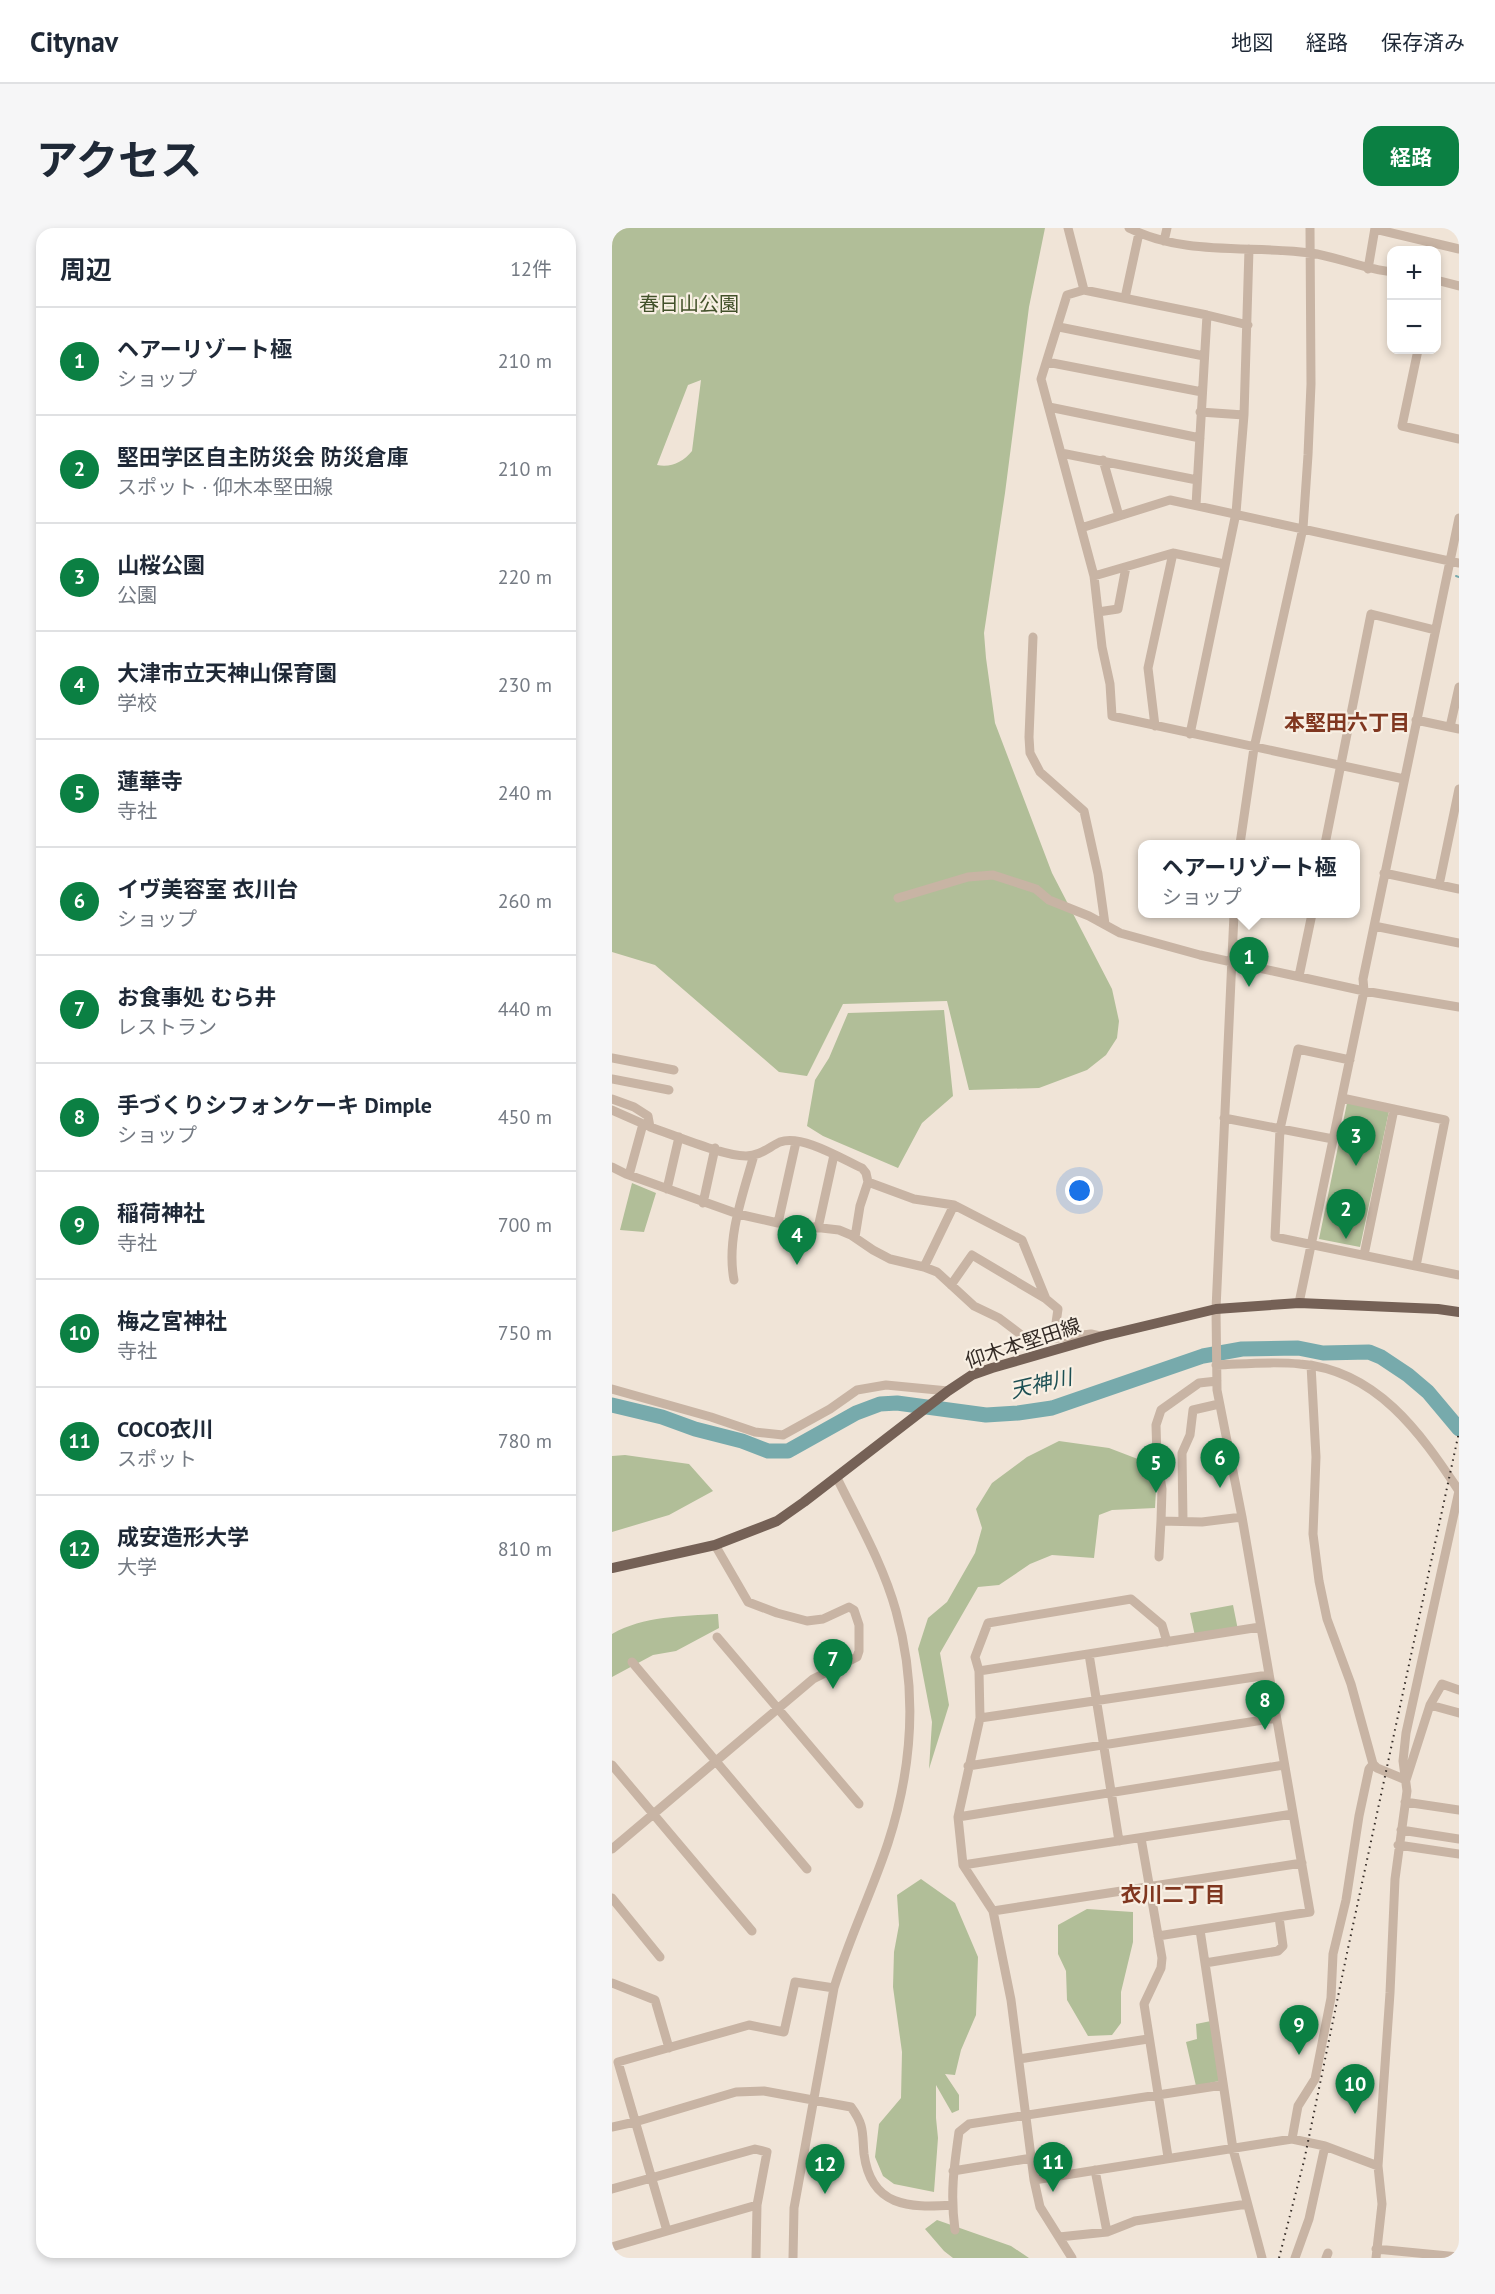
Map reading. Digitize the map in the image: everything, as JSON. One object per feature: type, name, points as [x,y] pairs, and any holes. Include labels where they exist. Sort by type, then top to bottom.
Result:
[{"type":"main road","name":"仰木本堅田線","points":[[612,1568],[715,1545],[777,1521],[837,1478],[948,1391],[972,1376],[992,1368],[1103,1336],[1216,1309],[1299,1303],[1438,1309],[1459,1312]]},
{"type":"street","points":[[1068,228],[1084,290]]},
{"type":"street","points":[[1129,228],[1164,241],[1310,253],[1368,269],[1387,271]]},
{"type":"street","points":[[1164,241],[1167,228]]},
{"type":"street","points":[[1241,840],[1254,748],[1302,528],[1311,384],[1310,228]]},
{"type":"street","points":[[1368,269],[1375,229],[1459,249]]},
{"type":"street","points":[[1125,298],[1139,233]]},
{"type":"street","points":[[1190,734],[1236,513],[1244,415],[1249,249]]},
{"type":"street","points":[[1441,281],[1459,286]]},
{"type":"street","points":[[1248,325],[1084,290],[1066,295],[1059,327],[1041,379],[1094,576],[1110,684],[1112,716],[1404,779]]},
{"type":"street","points":[[1196,504],[1207,315]]},
{"type":"street","points":[[1059,327],[1204,356]]},
{"type":"street","points":[[1417,354],[1402,426],[1459,439]]},
{"type":"street","points":[[1047,362],[1202,392]]},
{"type":"street","points":[[1049,407],[1200,438]]},
{"type":"street","points":[[1200,412],[1244,415]]},
{"type":"street","points":[[1061,453],[1197,480]]},
{"type":"street","points":[[1103,460],[1119,516]]},
{"type":"street","points":[[1081,528],[1170,500],[1454,562]]},
{"type":"street","points":[[1299,1303],[1364,992],[1363,979],[1416,720],[1435,630],[1454,562],[1459,518]]},
{"type":"street","points":[[1094,576],[1173,553],[1224,564]]},
{"type":"street","points":[[1155,726],[1148,668],[1173,553]]},
{"type":"street","points":[[1098,612],[1118,609],[1126,567]]},
{"type":"street","points":[[1326,840],[1371,614],[1435,630]]},
{"type":"street","points":[[1033,637],[1030,753],[1040,772],[1084,811],[1098,874],[1105,924]]},
{"type":"street","points":[[1416,720],[1455,728],[1459,687]]},
{"type":"street","points":[[1439,885],[1459,789]]},
{"type":"street","points":[[1384,873],[1459,889]]},
{"type":"street","points":[[898,898],[968,877],[993,875],[1036,889],[1049,900],[1105,924],[1120,933],[1232,962],[1364,992],[1459,1007]]},
{"type":"street","points":[[1158,1936],[1310,1912],[1242,1517],[1219,1404],[1217,1381],[1216,1309],[1234,918]]},
{"type":"street","points":[[1299,976],[1310,918]]},
{"type":"street","points":[[1374,926],[1459,943]]},
{"type":"street","points":[[1350,1060],[1298,1049],[1280,1129],[1275,1237],[1459,1275]]},
{"type":"street","points":[[612,1058],[674,1070]]},
{"type":"street","points":[[612,1079],[669,1090]]},
{"type":"street","points":[[1342,1098],[1445,1120],[1416,1266]]},
{"type":"street","points":[[612,1099],[634,1107],[648,1116],[628,1175]]},
{"type":"street","points":[[1364,1255],[1394,1109]]},
{"type":"street","points":[[612,1110],[646,1125],[734,1155],[754,1155],[781,1142],[796,1142],[817,1147],[862,1168],[868,1182],[860,1206],[855,1237]]},
{"type":"street","points":[[1224,1118],[1333,1139]]},
{"type":"street","points":[[667,1189],[679,1137]]},
{"type":"street","points":[[778,1223],[796,1142]]},
{"type":"street","points":[[703,1203],[715,1148]]},
{"type":"street","points":[[734,1280],[731,1262],[738,1214],[754,1155]]},
{"type":"street","points":[[818,1228],[834,1155]]},
{"type":"street","points":[[612,1167],[703,1203],[738,1214],[778,1223],[838,1230],[855,1237],[890,1259],[937,1272],[974,1306],[999,1318],[1023,1338],[1040,1340],[1091,1334],[1103,1336]]},
{"type":"street","points":[[868,1182],[914,1199],[954,1205],[1022,1240],[1046,1299]]},
{"type":"street","points":[[924,1267],[954,1205]]},
{"type":"street","points":[[951,1285],[972,1255],[1046,1299],[1058,1309],[1054,1337]]},
{"type":"street","points":[[1216,1360],[1311,1365],[1348,1375],[1364,1383],[1384,1398],[1417,1432],[1459,1491],[1406,1733],[1403,1761],[1406,1780],[1405,1802],[1395,1879],[1378,2166],[1382,2204],[1376,2254],[1459,2257]]},
{"type":"street","points":[[1311,1365],[1316,1457],[1313,1534],[1318,1581],[1327,1619],[1351,1684],[1373,1764],[1377,1768],[1406,1780]]},
{"type":"street","points":[[1159,1557],[1162,1489],[1157,1458],[1156,1425],[1161,1410],[1199,1383],[1217,1381]]},
{"type":"street","points":[[612,1389],[755,1432],[783,1436],[830,1409],[857,1390],[886,1385],[948,1391]]},
{"type":"street","points":[[1183,1521],[1182,1453],[1190,1435],[1193,1410],[1219,1404]]},
{"type":"street","points":[[780,2258],[792,2256],[794,2208],[834,1988],[844,1954],[888,1844],[906,1780],[911,1734],[905,1650],[896,1609],[873,1551],[837,1478]]},
{"type":"street","points":[[1161,1521],[1202,1522],[1242,1517]]},
{"type":"street","points":[[612,1849],[813,1679],[857,1657],[859,1652],[857,1616],[854,1610],[849,1607],[823,1619],[807,1621],[748,1602],[715,1545]]},
{"type":"street","points":[[1072,2258],[1040,2207],[1034,2180],[1011,2000],[993,1911],[963,1865],[958,1817],[980,1718],[979,1671],[975,1657],[988,1623],[1131,1599],[1162,1625],[1167,1642]]},
{"type":"street","points":[[979,1671],[1260,1627]]},
{"type":"street","points":[[717,1637],[859,1804]]},
{"type":"street","points":[[1089,1654],[1119,1841]]},
{"type":"street","points":[[632,1662],[807,1869]]},
{"type":"street","points":[[980,1718],[1268,1675]]},
{"type":"street","points":[[1406,1780],[1430,1706],[1442,1684],[1459,1690]]},
{"type":"street","points":[[1430,1706],[1459,1713]]},
{"type":"street","points":[[968,1766],[1276,1718]]},
{"type":"street","points":[[1292,2139],[1298,2106],[1315,2079],[1331,1998],[1334,1954],[1346,1900],[1359,1816],[1369,1769],[1373,1764]]},
{"type":"street","points":[[612,1765],[752,1931]]},
{"type":"street","points":[[958,1817],[1284,1765]]},
{"type":"street","points":[[1405,1802],[1459,1810]]},
{"type":"street","points":[[963,1865],[1293,1814]]},
{"type":"street","points":[[1401,1830],[1459,1839]]},
{"type":"street","points":[[1141,1838],[1162,1958],[1161,1968],[1144,2004],[1168,2157]]},
{"type":"street","points":[[1398,1845],[1459,1854]]},
{"type":"street","points":[[993,1911],[1302,1863]]},
{"type":"street","points":[[612,1898],[660,1957]]},
{"type":"street","points":[[1205,1962],[1278,1951],[1283,1946],[1279,1917]]},
{"type":"street","points":[[1200,1930],[1233,2149],[1262,2258]]},
{"type":"street","points":[[667,2231],[618,2062],[749,2025],[784,2032],[795,1982],[834,1988]]},
{"type":"street","points":[[612,1983],[654,2000],[669,2048]]},
{"type":"street","points":[[1018,2060],[1148,2039]]},
{"type":"street","points":[[955,2230],[952,2205],[953,2171],[959,2132],[969,2124],[1223,2085]]},
{"type":"street","points":[[612,2127],[736,2092],[764,2091],[851,2107],[861,2120],[867,2170],[884,2195],[901,2204],[921,2207],[952,2205]]},
{"type":"street","points":[[1034,2180],[1292,2139],[1325,2146],[1378,2166]]},
{"type":"street","points":[[1299,2257],[1325,2146]]},
{"type":"street","points":[[612,2189],[755,2149],[767,2152],[758,2205],[756,2258]]},
{"type":"street","points":[[953,2171],[1032,2158]]},
{"type":"street","points":[[1095,2170],[1107,2232]]},
{"type":"street","points":[[1059,2237],[1107,2232],[1135,2221],[1247,2204]]},
{"type":"street","points":[[612,2247],[758,2205]]},
{"type":"green space","name":"春日山公園","points":[[612,228],[1045,228],[1029,307],[984,633],[986,658],[995,723],[1052,873],[1112,989],[1119,1021],[1117,1038],[1106,1055],[1087,1070],[1039,1088],[969,1090],[947,1001],[843,1004],[807,1076],[779,1072],[655,965],[612,952]],"holes":[[[701,380],[692,451],[676,463],[667,466],[657,465],[688,385]]]},
{"type":"green space","points":[[944,1010],[953,1096],[922,1123],[898,1168],[823,1136],[807,1126],[815,1080],[829,1058],[848,1013]]},
{"type":"green space","points":[[1347,1103],[1389,1111],[1360,1247],[1319,1239]]},
{"type":"green space","points":[[632,1183],[656,1193],[644,1232],[620,1230]]},
{"type":"green space","points":[[1059,1441],[1109,1448],[1143,1461],[1156,1490],[1155,1508],[1112,1510],[1099,1515],[1094,1558],[1052,1555],[1030,1564],[999,1585],[978,1587],[940,1653],[949,1705],[929,1769],[932,1722],[918,1649],[928,1618],[947,1602],[975,1553],[982,1528],[976,1509],[992,1483],[1027,1457]]},
{"type":"green space","points":[[625,1455],[689,1464],[713,1491],[669,1515],[612,1532],[612,1456]]},
{"type":"green space","points":[[1233,1605],[1238,1630],[1195,1636],[1190,1613]]},
{"type":"green space","points":[[718,1614],[719,1628],[676,1651],[653,1655],[612,1677],[612,1634],[650,1620]]},
{"type":"green space","points":[[921,1879],[955,1903],[978,1957],[976,2015],[961,2050],[955,2075],[945,2074],[959,2095],[959,2110],[952,2113],[936,2085],[938,2138],[934,2192],[894,2184],[883,2176],[875,2157],[879,2124],[901,2098],[902,2052],[893,1987],[894,1952],[899,1925],[897,1895]]},
{"type":"green space","points":[[1087,1909],[1133,1912],[1133,1942],[1121,1992],[1121,2023],[1112,2035],[1088,2036],[1067,2000],[1066,1971],[1058,1954],[1058,1925]]},
{"type":"green space","points":[[1211,2021],[1219,2081],[1196,2086],[1186,2042],[1197,2039],[1196,2024]]},
{"type":"green space","points":[[937,2220],[1011,2246],[1029,2258],[953,2258],[925,2229]]},
{"type":"waterway","name":"天神川","points":[[612,1405],[662,1417],[768,1451],[788,1451],[856,1413],[880,1404],[897,1403],[986,1415],[1018,1413],[1052,1408],[1203,1356],[1242,1349],[1298,1348],[1323,1353],[1369,1352],[1381,1357],[1428,1392],[1459,1429]]},
{"type":"railway","points":[[1279,2258],[1304,2161],[1459,1432]]},
{"type":"place","name":"ヘアーリゾート極","points":[[1249,987]]},
{"type":"place","name":"山桜公園","points":[[1356,1166]]},
{"type":"place","name":"堅田学区自主防災会 防災倉庫","points":[[1346,1239]]},
{"type":"place","name":"大津市立天神山保育園","points":[[797,1265]]},
{"type":"place","name":"イヴ美容室 衣川台","points":[[1220,1488]]},
{"type":"place","name":"蓮華寺","points":[[1156,1493]]},
{"type":"place","name":"お食事処 むら井","points":[[833,1689]]},
{"type":"place","name":"手づくりシフォンケーキ Dimple","points":[[1265,1730]]},
{"type":"place","name":"稲荷神社","points":[[1299,2055]]},
{"type":"place","name":"梅之宮神社","points":[[1355,2114]]},
{"type":"place","name":"COCO衣川","points":[[1053,2192]]},
{"type":"place","name":"成安造形大学","points":[[825,2194]]},
{"type":"district","name":"本堅田六丁目","points":[[1347,723]]},
{"type":"district","name":"衣川二丁目","points":[[1173,1895]]}]
